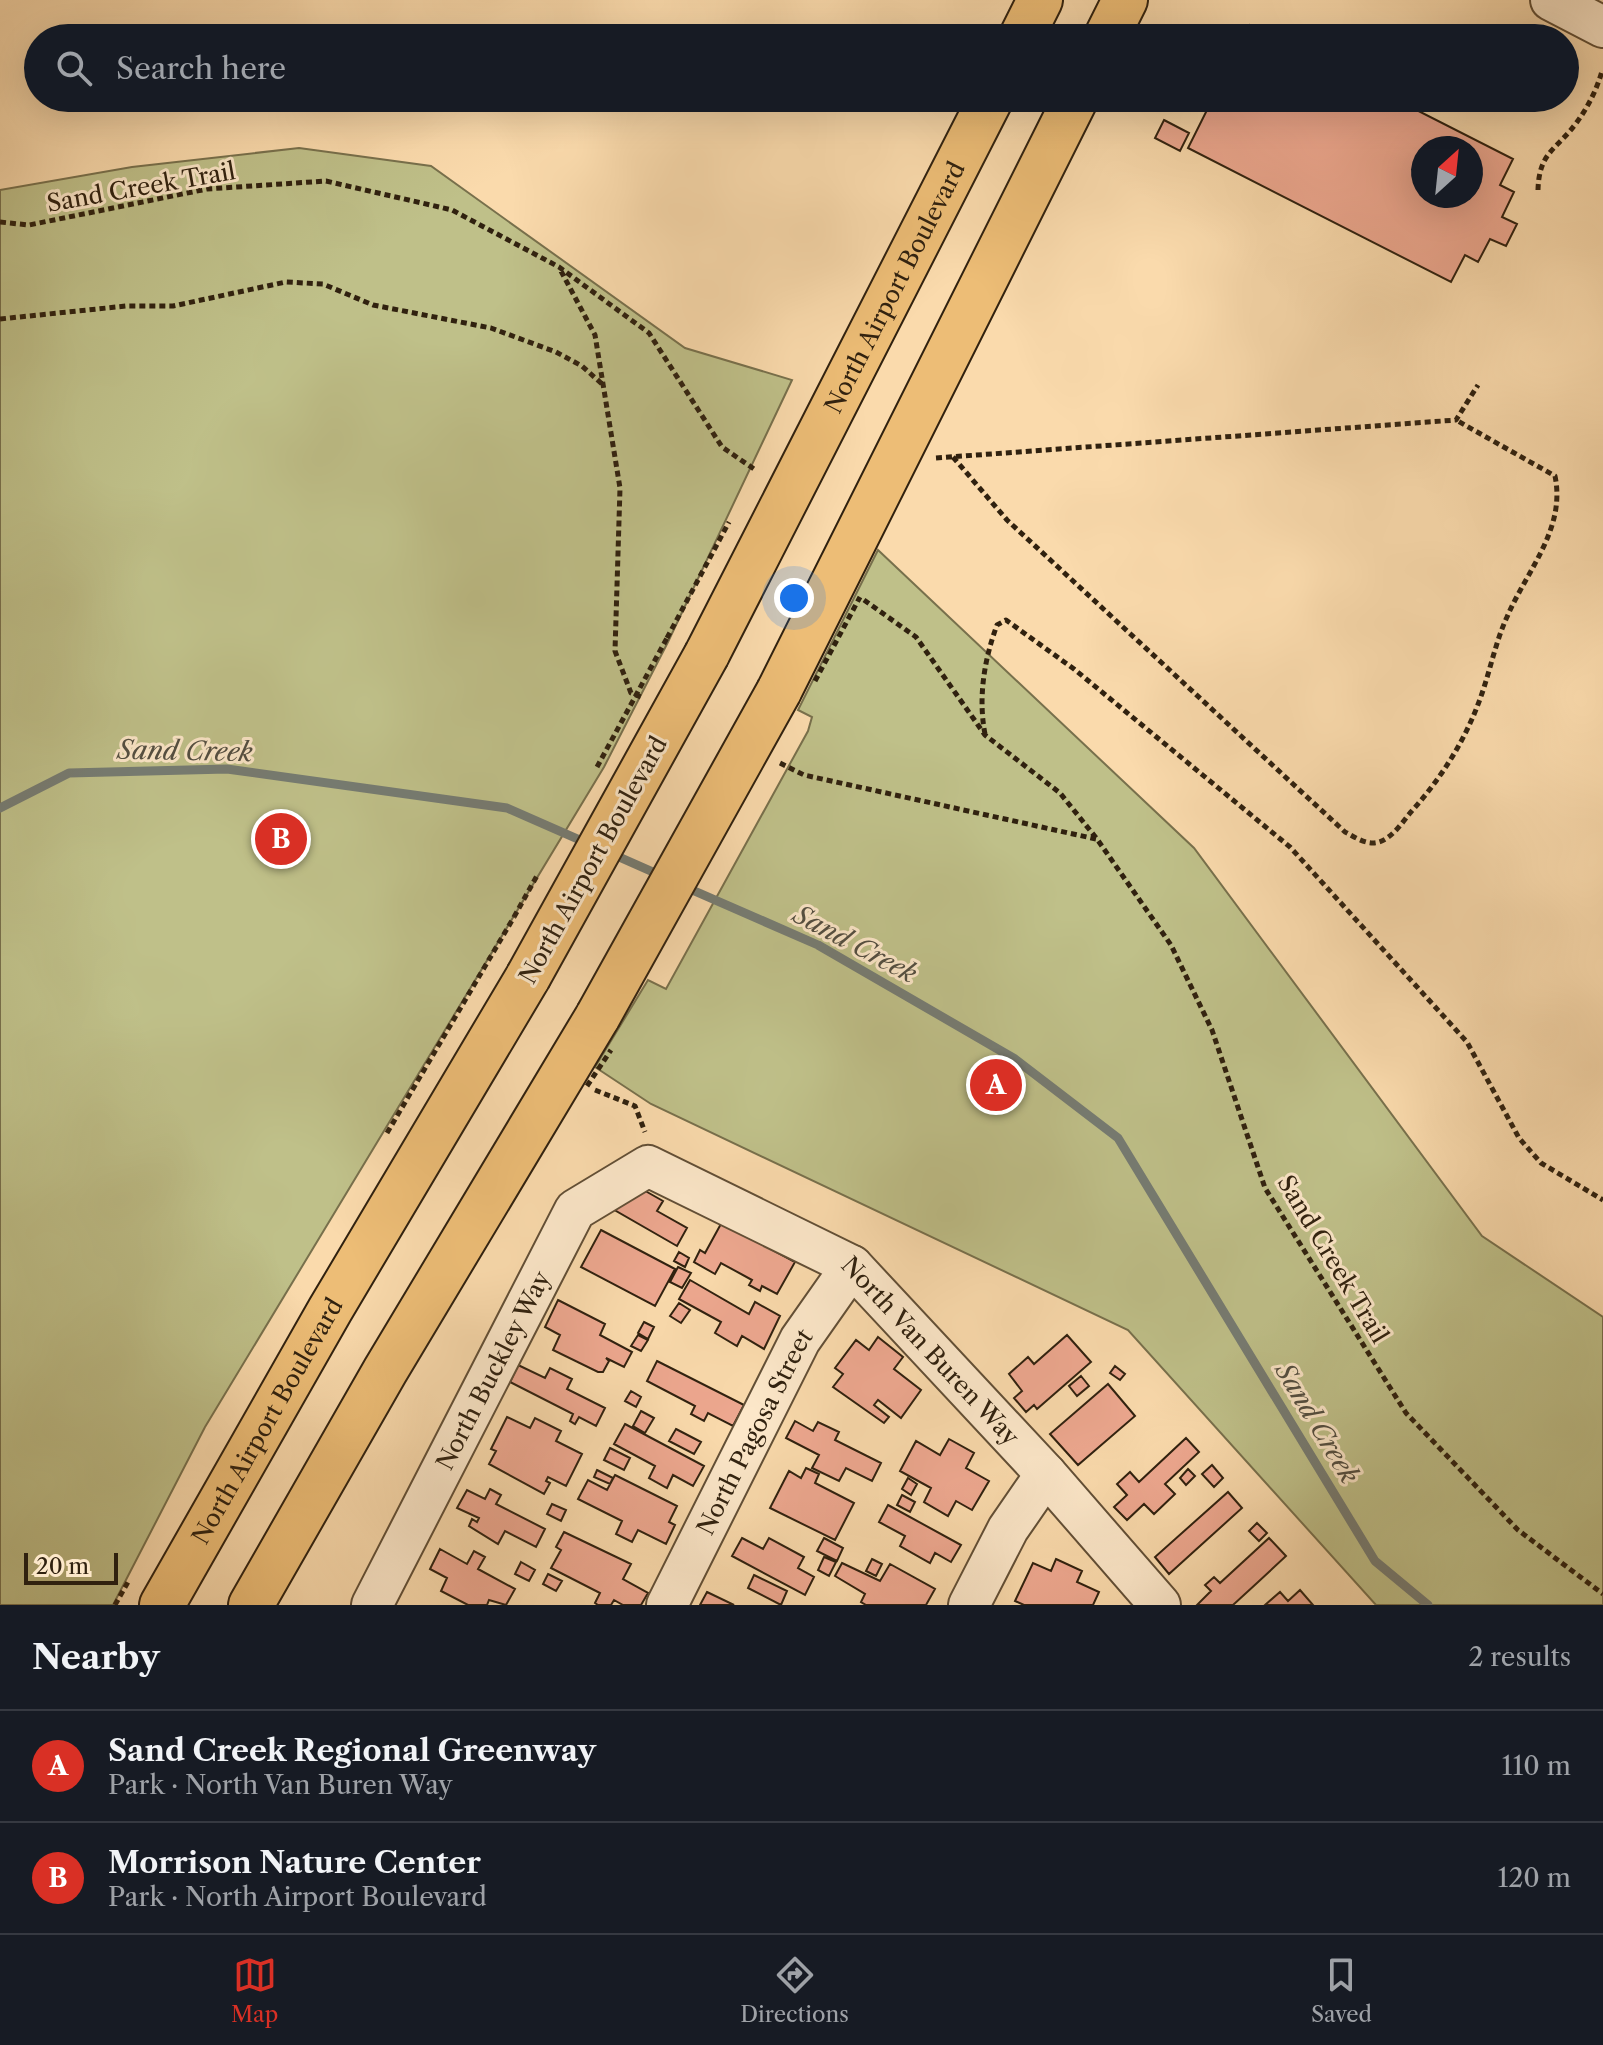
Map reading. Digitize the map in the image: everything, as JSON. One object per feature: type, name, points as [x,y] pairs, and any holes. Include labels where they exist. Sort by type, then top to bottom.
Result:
[{"type":"main road","points":[[1028,24],[1040,0]]},
{"type":"main road","points":[[1113,24],[1125,0]]},
{"type":"main road","name":"North Airport Boulevard","points":[[162,1605],[330,1310],[448,1118],[707,654],[984,112]]},
{"type":"main road","points":[[251,1605],[385,1371],[598,1016],[779,691],[1069,112]]},
{"type":"street","points":[[1551,0],[1603,27]]},
{"type":"street","name":"North Van Buren Way","points":[[646,1148],[852,1266],[1046,1474],[1160,1605]]},
{"type":"street","name":"North Buckley Way","points":[[372,1605],[575,1210],[646,1148]]},
{"type":"street","name":"North Pagosa Street","points":[[667,1605],[800,1340],[852,1266]]},
{"type":"street","points":[[969,1605],[1008,1529],[1046,1474]]},
{"type":"path","points":[[1538,190],[1539,174],[1549,149],[1577,122],[1602,71]]},
{"type":"path","name":"Sand Creek Trail","points":[[0,222],[29,225],[207,189],[326,181],[452,210],[559,267],[649,333],[722,447],[758,470]]},
{"type":"path","points":[[0,319],[126,306],[173,306],[286,282],[323,284],[373,305],[491,328],[556,352],[582,366],[603,385]]},
{"type":"path","points":[[1456,420],[1478,385]]},
{"type":"path","points":[[927,459],[953,457],[1456,420],[1555,476],[1560,498],[1555,522],[1507,617],[1480,701],[1455,754],[1392,834],[1378,843],[1362,841],[1345,832],[1007,520],[953,457]]},
{"type":"path","points":[[590,782],[720,537]]},
{"type":"path","name":"Sand Creek Trail","points":[[860,597],[916,637],[985,735],[1060,793],[1097,839],[1178,959],[1212,1030],[1265,1188],[1406,1413],[1518,1530],[1603,1594]]},
{"type":"path","points":[[985,735],[980,707],[989,652],[997,625],[1006,620],[1074,669],[1290,847],[1467,1042],[1519,1138],[1541,1163],[1603,1200]]},
{"type":"path","points":[[514,917],[544,864]]},
{"type":"path","points":[[587,1086],[635,1106],[646,1148]]},
{"type":"green space","points":[[299,148],[431,166],[685,348],[792,380],[668,642],[604,767],[205,1427],[113,1605],[0,1605],[0,190],[132,167]]},
{"type":"green space","points":[[878,550],[1194,848],[1482,1236],[1603,1317],[1603,1605],[1376,1605],[1128,1330],[651,1104],[595,1067],[648,980],[666,989],[808,731],[812,717],[798,710]]},
{"type":"building","points":[[1206,112],[1421,112],[1468,136],[1411,136],[1411,208],[1483,208],[1483,144],[1513,159],[1500,185],[1514,192],[1502,217],[1517,224],[1506,246],[1490,239],[1478,262],[1465,255],[1451,282],[1188,148]]},
{"type":"building","points":[[1164,120],[1189,133],[1180,151],[1155,138]]},
{"type":"building","points":[[633,1184],[663,1201],[657,1211],[687,1228],[677,1246],[611,1208]]},
{"type":"building","points":[[722,1222],[776,1240],[771,1249],[795,1262],[777,1294],[762,1286],[760,1291],[749,1285],[752,1280],[721,1263],[715,1274],[694,1262],[700,1250],[705,1253]]},
{"type":"building","points":[[601,1230],[675,1269],[655,1306],[581,1267]]},
{"type":"building","points":[[679,1252],[689,1258],[685,1267],[674,1261]]},
{"type":"building","points":[[678,1267],[691,1273],[682,1288],[670,1282]]},
{"type":"building","points":[[690,1280],[749,1314],[755,1302],[780,1316],[764,1349],[742,1336],[737,1346],[715,1333],[721,1322],[679,1299]]},
{"type":"building","points":[[558,1300],[605,1324],[600,1335],[632,1352],[624,1367],[606,1358],[609,1361],[603,1372],[598,1372],[553,1350],[560,1335],[545,1327]]},
{"type":"building","points":[[679,1303],[690,1310],[681,1323],[670,1316]]},
{"type":"building","points":[[644,1322],[654,1327],[648,1339],[638,1333]]},
{"type":"building","points":[[638,1335],[648,1340],[641,1351],[631,1346]]},
{"type":"building","points":[[1067,1335],[1091,1362],[1037,1409],[1034,1405],[1026,1412],[1014,1398],[1022,1391],[1009,1374],[1028,1357],[1034,1364]]},
{"type":"building","points":[[878,1337],[903,1357],[894,1369],[921,1390],[901,1418],[878,1400],[874,1405],[889,1417],[884,1423],[833,1387],[843,1374],[835,1368],[856,1340],[869,1350]]},
{"type":"building","points":[[657,1361],[744,1405],[733,1426],[708,1413],[704,1421],[691,1414],[695,1406],[647,1381]]},
{"type":"building","points":[[518,1365],[545,1378],[550,1368],[572,1379],[567,1389],[605,1408],[596,1426],[579,1417],[575,1424],[570,1421],[573,1414],[510,1382]]},
{"type":"building","points":[[1115,1366],[1125,1374],[1120,1380],[1110,1373]]},
{"type":"building","points":[[1081,1376],[1089,1386],[1077,1396],[1069,1386]]},
{"type":"building","points":[[1108,1384],[1135,1416],[1078,1465],[1050,1434]]},
{"type":"building","points":[[631,1391],[641,1397],[636,1407],[625,1401]]},
{"type":"building","points":[[641,1411],[654,1418],[645,1433],[633,1426]]},
{"type":"building","points":[[507,1417],[530,1428],[535,1418],[561,1431],[556,1441],[582,1454],[566,1486],[548,1477],[546,1481],[550,1483],[544,1494],[489,1464],[496,1451],[491,1449]]},
{"type":"building","points":[[795,1421],[813,1431],[818,1422],[839,1432],[835,1440],[881,1463],[872,1481],[846,1468],[839,1481],[812,1468],[819,1455],[786,1438]]},
{"type":"building","points":[[625,1424],[704,1466],[693,1486],[673,1475],[667,1488],[649,1478],[655,1466],[614,1444]]},
{"type":"building","points":[[676,1429],[701,1442],[694,1454],[669,1441]]},
{"type":"building","points":[[1186,1438],[1199,1452],[1165,1484],[1175,1494],[1154,1514],[1144,1504],[1127,1520],[1114,1507],[1127,1495],[1117,1484],[1130,1472],[1139,1482]]},
{"type":"building","points":[[949,1439],[974,1453],[966,1468],[989,1481],[972,1510],[956,1501],[948,1516],[924,1502],[931,1488],[900,1471],[916,1441],[940,1455]]},
{"type":"building","points":[[610,1448],[630,1458],[624,1470],[604,1460]]},
{"type":"building","points":[[1212,1465],[1223,1478],[1214,1487],[1202,1474]]},
{"type":"building","points":[[806,1468],[819,1474],[815,1483],[854,1503],[835,1540],[770,1508],[789,1471],[801,1478]]},
{"type":"building","points":[[1188,1469],[1195,1476],[1186,1485],[1180,1478]]},
{"type":"building","points":[[597,1470],[613,1478],[610,1484],[594,1477]]},
{"type":"building","points":[[615,1475],[677,1506],[669,1522],[675,1525],[666,1544],[638,1530],[632,1542],[616,1534],[622,1521],[578,1499],[588,1480],[607,1490]]},
{"type":"building","points":[[908,1478],[917,1484],[911,1495],[902,1489]]},
{"type":"building","points":[[490,1489],[501,1495],[496,1504],[545,1529],[536,1547],[505,1531],[498,1544],[469,1526],[472,1519],[477,1522],[479,1518],[457,1508],[467,1490],[485,1499]]},
{"type":"building","points":[[1228,1492],[1242,1508],[1169,1574],[1155,1557]]},
{"type":"building","points":[[902,1495],[915,1502],[910,1512],[897,1505]]},
{"type":"building","points":[[552,1504],[566,1510],[561,1521],[547,1514]]},
{"type":"building","points":[[888,1505],[961,1545],[951,1562],[935,1553],[930,1563],[900,1546],[905,1536],[879,1522]]},
{"type":"building","points":[[1257,1523],[1267,1533],[1259,1541],[1249,1531]]},
{"type":"building","points":[[564,1532],[631,1564],[623,1579],[648,1593],[641,1605],[623,1605],[614,1600],[611,1605],[598,1605],[595,1603],[600,1593],[551,1568],[561,1550],[556,1547]]},
{"type":"building","points":[[742,1538],[763,1549],[769,1538],[804,1557],[798,1568],[814,1577],[805,1595],[732,1556]]},
{"type":"building","points":[[824,1538],[843,1548],[837,1561],[817,1551]]},
{"type":"building","points":[[1269,1538],[1286,1556],[1257,1583],[1233,1605],[1197,1605],[1211,1591],[1205,1585],[1214,1577],[1220,1583]]},
{"type":"building","points":[[440,1549],[467,1564],[474,1551],[485,1557],[478,1569],[515,1589],[506,1605],[489,1600],[487,1605],[468,1605],[441,1591],[447,1578],[430,1569]]},
{"type":"building","points":[[824,1557],[836,1562],[829,1576],[818,1570]]},
{"type":"building","points":[[872,1559],[882,1564],[876,1576],[866,1571]]},
{"type":"building","points":[[1056,1559],[1082,1571],[1077,1582],[1099,1592],[1093,1605],[1024,1605],[1015,1601],[1033,1563],[1051,1571]]},
{"type":"building","points":[[521,1562],[535,1570],[529,1581],[515,1574]]},
{"type":"building","points":[[842,1563],[880,1581],[890,1564],[935,1589],[926,1605],[866,1605],[861,1602],[865,1594],[835,1576]]},
{"type":"building","points":[[548,1574],[562,1581],[556,1591],[543,1584]]},
{"type":"building","points":[[754,1575],[787,1591],[781,1605],[748,1588]]},
{"type":"building","points":[[1300,1590],[1313,1605],[1265,1605],[1280,1592],[1288,1601]]},
{"type":"building","points":[[707,1592],[734,1605],[700,1605]]},
{"type":"waterway","name":"Sand Creek","points":[[0,808],[69,773],[227,769],[507,808],[589,844]]},
{"type":"waterway","name":"Sand Creek","points":[[610,853],[662,876]]},
{"type":"waterway","name":"Sand Creek","points":[[683,886],[818,945],[1015,1059],[1118,1138],[1375,1561],[1428,1605]]},
{"type":"place","name":"Morrison Nature Center","points":[[281,839]]},
{"type":"place","name":"Sand Creek Regional Greenway","points":[[996,1085]]}]
